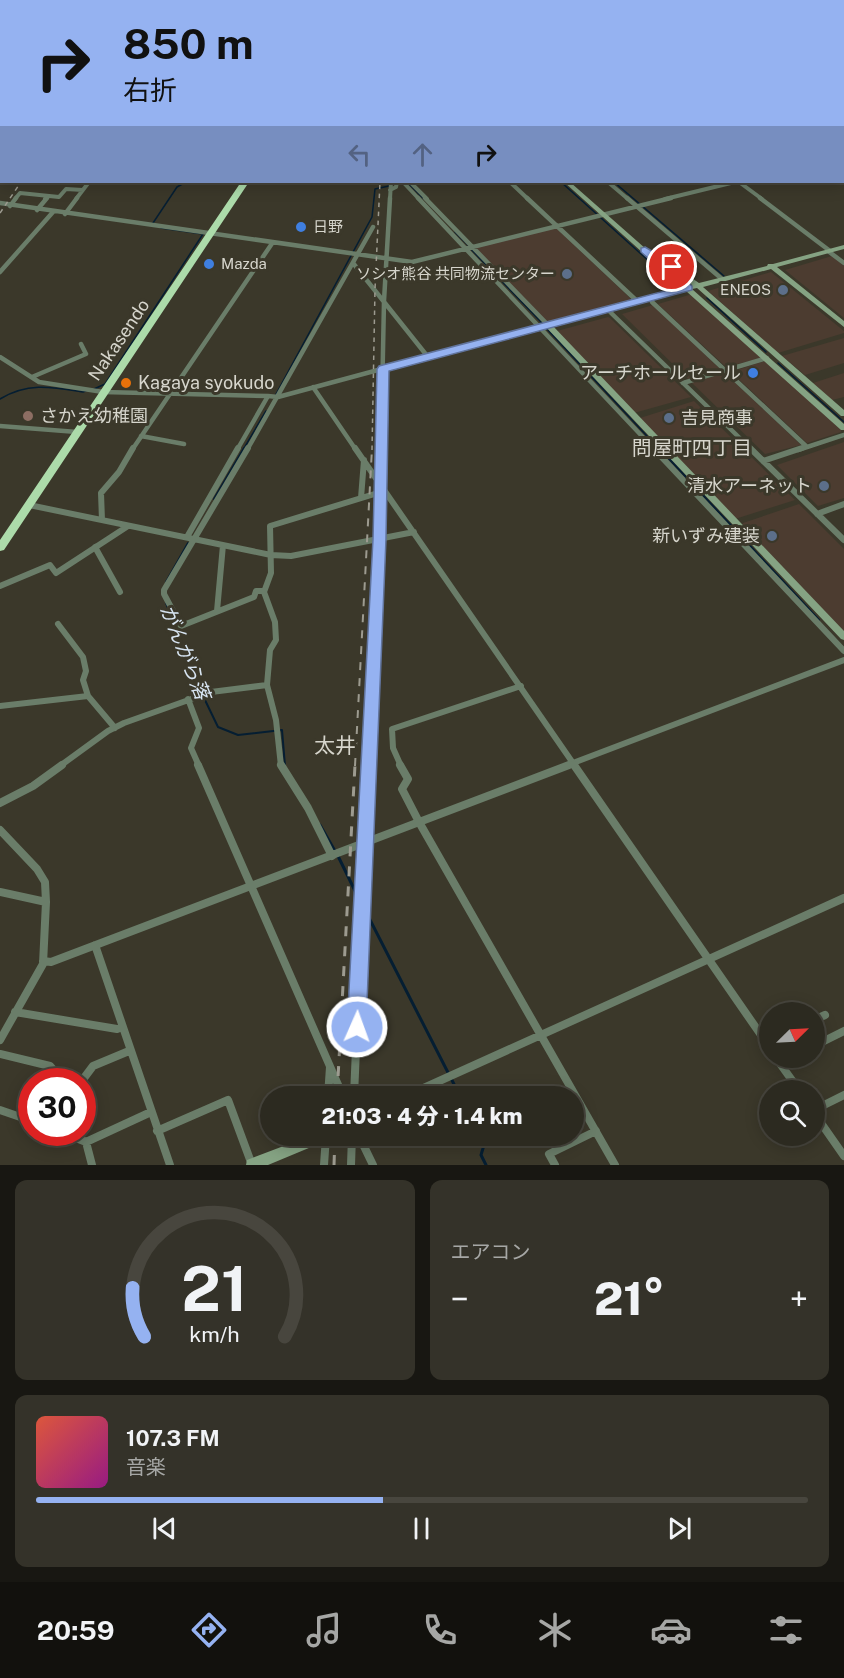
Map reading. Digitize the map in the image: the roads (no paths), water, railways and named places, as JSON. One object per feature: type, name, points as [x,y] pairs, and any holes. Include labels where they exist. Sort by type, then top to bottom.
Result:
[{"type":"highway","name":"Nakasendo","points":[[0,548],[244,183]]},
{"type":"street","points":[[65,214],[88,183]]},
{"type":"street","points":[[380,483],[384,301],[391,183]]},
{"type":"street","points":[[390,190],[396,187],[397,183]]},
{"type":"street","points":[[404,183],[844,637]]},
{"type":"street","points":[[411,183],[844,651]]},
{"type":"street","points":[[511,183],[637,301]]},
{"type":"street","points":[[568,183],[600,215],[695,288],[844,414]]},
{"type":"street","points":[[609,183],[640,205],[722,279]]},
{"type":"street","points":[[0,203],[412,262],[733,183]]},
{"type":"street","points":[[738,183],[844,263]]},
{"type":"street","points":[[10,206],[20,193],[59,197],[66,189],[83,190]]},
{"type":"street","points":[[37,210],[48,196]]},
{"type":"street","points":[[0,272],[53,212]]},
{"type":"street","points":[[191,537],[278,397],[373,227]]},
{"type":"street","points":[[102,520],[101,493],[119,472],[273,242]]},
{"type":"street","points":[[609,311],[637,301],[695,288],[844,247]]},
{"type":"street","points":[[353,263],[429,357]]},
{"type":"street","points":[[0,357],[32,377],[54,385],[104,392],[278,397],[546,327],[652,302],[722,279],[772,267]]},
{"type":"street","points":[[772,267],[844,325]]},
{"type":"street","points":[[695,288],[844,428]]},
{"type":"street","points":[[652,302],[807,447]]},
{"type":"street","points":[[609,311],[844,540]]},
{"type":"street","points":[[32,377],[86,354],[81,344]]},
{"type":"street","points":[[683,383],[767,358]]},
{"type":"street","points":[[313,387],[380,483],[383,492],[414,532],[759,1030]]},
{"type":"street","points":[[264,591],[256,591],[254,597],[181,626],[164,594],[191,537],[268,396]]},
{"type":"street","points":[[0,426],[77,432]]},
{"type":"street","points":[[763,461],[844,435]]},
{"type":"street","points":[[141,436],[184,444]]},
{"type":"street","points":[[361,498],[364,460]]},
{"type":"street","points":[[332,856],[308,808],[281,767],[276,720],[267,685],[270,650],[276,640],[275,622],[264,591],[272,573],[270,526],[383,492]]},
{"type":"street","points":[[354,1086],[364,843],[383,492]]},
{"type":"street","points":[[817,514],[844,504]]},
{"type":"street","points":[[29,505],[271,555],[291,556],[414,532]]},
{"type":"street","points":[[0,586],[50,565],[56,573],[129,525]]},
{"type":"street","points":[[217,611],[223,544]]},
{"type":"street","points":[[95,547],[120,592]]},
{"type":"street","points":[[58,624],[83,657],[86,671],[83,680],[88,696],[115,728]]},
{"type":"street","points":[[43,962],[51,962],[251,887],[844,660]]},
{"type":"street","points":[[0,803],[33,786],[115,728],[211,692],[267,685]]},
{"type":"street","points":[[521,686],[392,729],[390,734],[392,747],[408,779],[402,789],[419,822],[615,1165]]},
{"type":"street","points":[[0,706],[88,696]]},
{"type":"street","points":[[188,699],[199,728],[191,748],[339,1086]]},
{"type":"street","points":[[0,831],[37,869],[45,882],[46,902],[43,962],[3,1028],[0,1040]]},
{"type":"street","points":[[0,892],[46,902]]},
{"type":"street","points":[[428,1086],[844,898]]},
{"type":"street","points":[[95,945],[129,1051],[170,1165]]},
{"type":"street","points":[[15,1011],[122,1028]]},
{"type":"street","points":[[825,1040],[844,1031]]},
{"type":"street","points":[[92,1068],[129,1051]]},
{"type":"street","points":[[0,1054],[52,1068]]},
{"type":"street","points":[[329,1086],[330,1064]]},
{"type":"street","points":[[825,1105],[844,1095]]},
{"type":"street","points":[[157,1131],[228,1100],[252,1165],[300,1146]]},
{"type":"street","points":[[0,1110],[18,1116]]},
{"type":"street","points":[[96,1137],[151,1112]]},
{"type":"street","points":[[825,1128],[844,1156]]},
{"type":"street","points":[[555,1165],[549,1154],[596,1131]]},
{"type":"street","points":[[87,1146],[92,1165]]},
{"type":"street","points":[[324,1165],[325,1146]]},
{"type":"street","points":[[351,1165],[352,1146]]},
{"type":"street","points":[[365,1146],[374,1165]]},
{"type":"waterway","points":[[153,223],[177,187],[184,183]]},
{"type":"waterway","points":[[408,183],[424,199]]},
{"type":"waterway","points":[[562,183],[680,289]]},
{"type":"waterway","points":[[615,183],[724,276]]},
{"type":"waterway","name":"がんがら落","points":[[275,396],[372,217],[375,189],[389,186]]},
{"type":"waterway","points":[[94,389],[105,384],[203,234],[161,228]]},
{"type":"waterway","points":[[455,232],[468,245]]},
{"type":"waterway","points":[[471,249],[542,323]]},
{"type":"waterway","points":[[707,298],[766,352]]},
{"type":"waterway","name":"ソシオ熊谷 共同物流センター","points":[[546,328],[660,450]]},
{"type":"waterway","points":[[778,363],[844,422]]},
{"type":"waterway","points":[[0,399],[30,388],[83,392],[88,390]]},
{"type":"waterway","name":"がんがら落","points":[[243,450],[266,411]]},
{"type":"waterway","name":"がんがら落","points":[[214,499],[244,448]]},
{"type":"waterway","name":"ソシオ熊谷 共同物流センター","points":[[659,448],[819,620]]},
{"type":"waterway","name":"がんがら落","points":[[166,582],[188,543]]},
{"type":"waterway","name":"がんがら落","points":[[166,603],[174,624],[177,642],[218,727],[238,735],[282,730],[285,766]]},
{"type":"waterway","name":"がんがら落","points":[[320,825],[335,851]]},
{"type":"waterway","name":"がんがら落","points":[[338,856],[359,899]]},
{"type":"waterway","name":"がんがら落","points":[[365,910],[455,1086]]},
{"type":"waterway","name":"がんがら落","points":[[484,1146],[481,1155],[486,1165]]},
{"type":"railway","points":[[0,213],[20,183]]},
{"type":"railway","points":[[372,450],[380,183]]},
{"type":"railway","points":[[355,766],[372,448]]},
{"type":"railway","points":[[338,1086],[355,765]]},
{"type":"railway","points":[[334,1165],[335,1146]]},
{"type":"place","name":"日野","points":[[301,227]]},
{"type":"place","name":"Mazda","points":[[209,264]]},
{"type":"place","name":"ソシオ熊谷 共同物流センター","points":[[567,274]]},
{"type":"place","name":"ENEOS","points":[[783,290]]},
{"type":"place","name":"アーチホールセール","points":[[753,373]]},
{"type":"place","name":"Kagaya syokudo","points":[[126,383]]},
{"type":"place","name":"さかえ幼稚園","points":[[28,416]]},
{"type":"place","name":"吉見商事","points":[[669,418]]},
{"type":"place","name":"清水アーネット","points":[[824,486]]},
{"type":"place","name":"新いずみ建装","points":[[772,536]]},
{"type":"district","name":"問屋町四丁目","points":[[692,448]]},
{"type":"district","name":"太井","points":[[335,746]]}]
